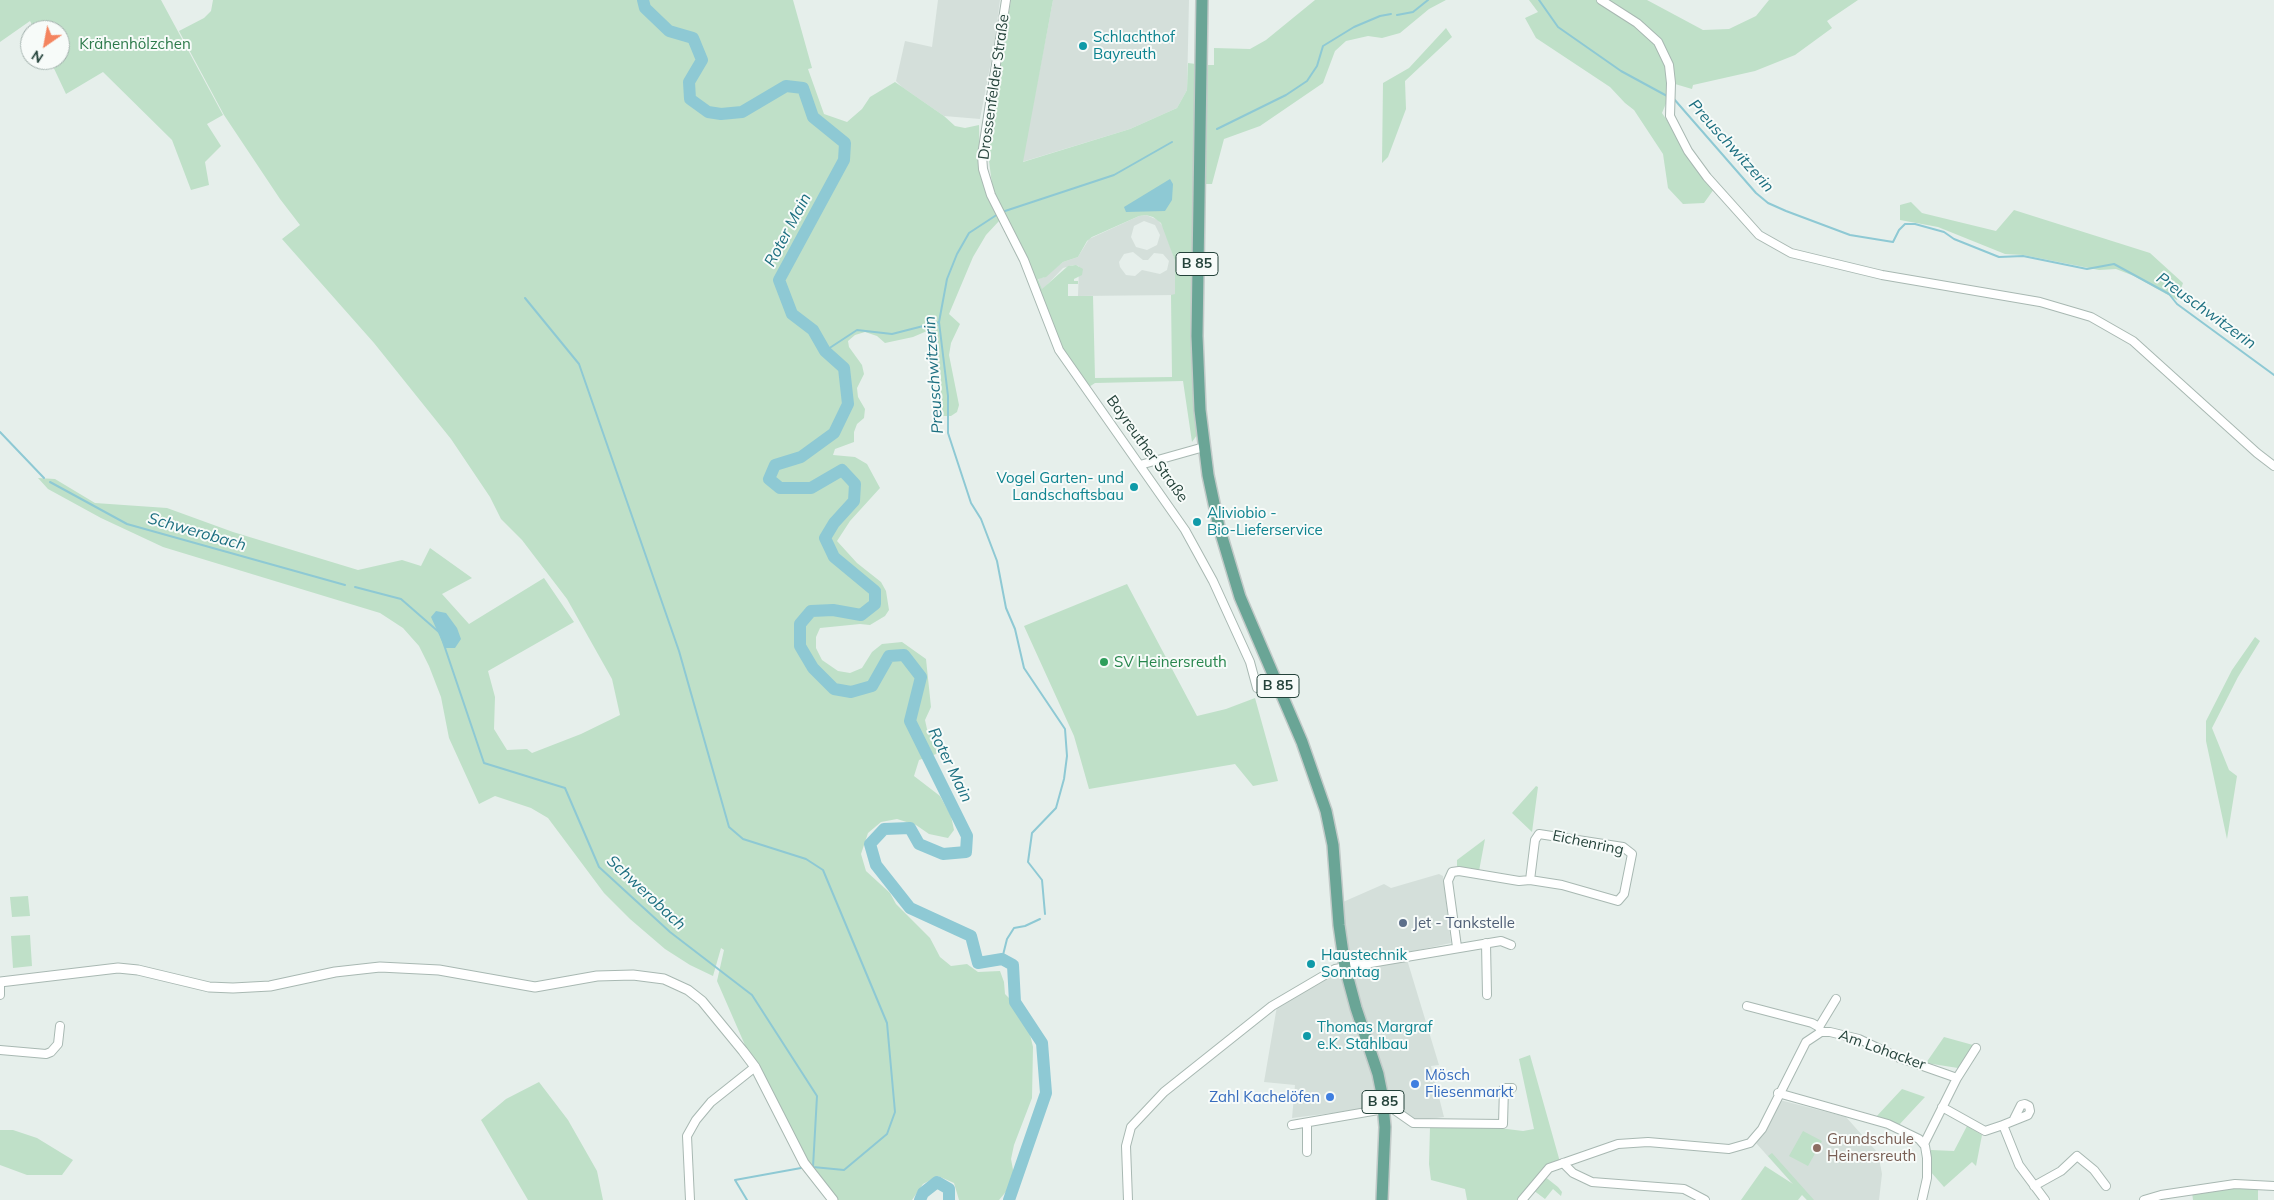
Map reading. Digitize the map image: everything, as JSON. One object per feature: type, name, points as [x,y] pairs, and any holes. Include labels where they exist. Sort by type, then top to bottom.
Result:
[{"type":"main road","name":"B 85","points":[[1202,0],[1196,320],[1204,447],[1215,511],[1232,574],[1253,630],[1316,776],[1326,811],[1333,846],[1339,925],[1345,967],[1356,1008],[1378,1074],[1384,1109],[1385,1146],[1382,1200]]},
{"type":"street","name":"Drossenfelder Straße","points":[[1006,0],[982,155],[983,169],[993,198],[1027,268],[1044,312]]},
{"type":"street","points":[[1601,0],[1637,23],[1658,42],[1669,65],[1672,91],[1670,116],[1688,151],[1707,177],[1759,235],[1791,252],[1864,271],[2040,302],[2091,317],[2133,341],[2257,453],[2274,466]]},
{"type":"street","name":"Bayreuther Straße","points":[[1044,312],[1063,358],[1176,516],[1206,567],[1252,665],[1257,688]]},
{"type":"street","points":[[1140,465],[1204,447]]},
{"type":"street","name":"Eichenring","points":[[1457,947],[1448,881],[1450,873],[1459,870],[1519,881],[1530,880],[1567,886],[1618,900],[1624,894],[1632,854],[1623,847],[1539,834],[1535,840],[1530,880]]},
{"type":"street","points":[[1128,1200],[1126,1146],[1132,1126],[1164,1092],[1272,1006],[1326,972],[1362,960],[1374,961],[1501,941],[1511,945]]},
{"type":"street","points":[[1486,943],[1487,995]]},
{"type":"street","points":[[0,996],[0,982],[118,968],[138,970],[209,987],[233,988],[270,986],[335,972],[380,967],[439,970],[535,987],[597,976],[652,977],[675,983],[702,1001],[755,1067],[804,1163],[833,1200]]},
{"type":"street","points":[[1747,1006],[1812,1023],[1820,1029],[1836,1000]]},
{"type":"street","points":[[0,1050],[46,1054],[51,1052],[58,1044],[60,1026]]},
{"type":"street","name":"Am Lohacker","points":[[1522,1200],[1545,1171],[1563,1163],[1624,1143],[1652,1142],[1713,1148],[1739,1148],[1750,1143],[1758,1136],[1778,1093],[1806,1042],[1820,1029],[1859,1039],[1897,1057],[1957,1078]]},
{"type":"street","points":[[1922,1200],[1927,1170],[1924,1144],[1957,1078],[1976,1048]]},
{"type":"street","points":[[690,1200],[687,1136],[696,1120],[711,1102],[755,1067]]},
{"type":"street","points":[[1292,1125],[1384,1109],[1393,1109],[1412,1123],[1503,1124],[1504,1088],[1512,1088]]},
{"type":"street","points":[[1778,1093],[1888,1124],[1908,1133],[1924,1144]]},
{"type":"street","points":[[1942,1107],[1985,1131],[2014,1119]]},
{"type":"street","points":[[1307,1123],[1307,1152]]},
{"type":"street","points":[[2003,1125],[2019,1165],[2045,1200]]},
{"type":"street","points":[[2034,1186],[2061,1171],[2077,1156],[2094,1170],[2106,1186]]},
{"type":"street","points":[[1563,1163],[1573,1173],[1592,1182],[1684,1189],[1705,1200]]},
{"type":"street","points":[[2144,1200],[2161,1195],[2235,1184],[2274,1186]]},
{"type":"shaded area","points":[[938,0],[1000,0],[994,46],[980,119],[944,116],[896,81],[905,41],[932,47]]},
{"type":"shaded area","points":[[1053,0],[1189,0],[1187,90],[1177,108],[1130,129],[1022,162]]},
{"type":"shaded area","points":[[1146,215],[1158,220],[1164,228],[1175,261],[1175,295],[1078,296],[1079,266],[1073,265],[1063,268],[1042,290],[1038,278],[1043,278],[1063,262],[1078,257],[1089,239],[1139,216]],"holes":[[[1144,221],[1155,225],[1160,235],[1157,245],[1147,250],[1136,247],[1131,237],[1134,226]],[[1133,252],[1143,260],[1148,260],[1154,253],[1163,254],[1169,261],[1167,270],[1160,274],[1142,270],[1135,276],[1126,275],[1119,262],[1124,254]]]},
{"type":"shaded area","points":[[1439,874],[1443,876],[1451,943],[1405,953],[1439,1065],[1431,1066],[1444,1117],[1414,1121],[1389,1106],[1292,1118],[1295,1085],[1264,1082],[1277,1006],[1349,962],[1343,902],[1384,884],[1391,888]]},
{"type":"shaded area","name":"Grundschule Heinersreuth","points":[[1780,1100],[1846,1117],[1878,1153],[1882,1174],[1879,1200],[1807,1200],[1756,1143]]},
{"type":"green space","name":"Krähenhölzchen","points":[[0,0],[161,0],[223,115],[207,124],[221,146],[205,162],[209,185],[191,190],[172,140],[103,72],[66,94],[55,70],[70,70],[70,20],[20,20],[20,28],[0,42]]},
{"type":"green space","points":[[213,0],[793,0],[812,68],[808,69],[824,114],[847,122],[862,109],[870,97],[895,82],[944,116],[955,126],[965,128],[979,125],[980,171],[985,191],[1000,220],[986,235],[973,257],[949,314],[960,324],[951,343],[949,355],[959,405],[957,412],[951,416],[943,416],[940,406],[941,375],[927,331],[913,337],[885,343],[877,336],[865,332],[855,335],[848,341],[849,347],[862,365],[864,374],[857,388],[858,397],[865,409],[864,418],[857,424],[854,432],[854,442],[835,449],[833,455],[855,457],[867,464],[880,488],[850,521],[837,541],[857,563],[881,582],[886,591],[889,610],[885,616],[870,625],[860,624],[820,628],[816,637],[816,648],[822,660],[838,671],[850,673],[862,668],[872,652],[882,644],[902,642],[926,659],[931,707],[925,720],[927,729],[935,740],[939,753],[919,760],[914,776],[940,796],[951,816],[954,830],[948,838],[929,834],[916,825],[897,819],[881,822],[868,833],[861,854],[866,871],[890,893],[896,904],[930,938],[940,957],[951,966],[967,964],[978,972],[1000,971],[1004,982],[1005,994],[1015,1004],[1029,1030],[1033,1047],[1032,1098],[1014,1145],[1011,1159],[1014,1175],[1010,1187],[999,1200],[959,1200],[954,1183],[938,1176],[923,1184],[912,1200],[837,1200],[816,1176],[748,1052],[717,981],[724,950],[721,948],[713,976],[690,965],[665,949],[630,919],[604,893],[548,818],[531,808],[495,796],[479,804],[449,738],[441,697],[429,666],[419,646],[403,628],[380,613],[163,547],[101,518],[48,489],[38,478],[55,479],[95,503],[167,508],[233,532],[358,570],[402,560],[421,566],[430,548],[472,578],[442,594],[469,624],[544,578],[574,622],[488,671],[495,697],[494,729],[507,750],[527,749],[532,753],[581,734],[620,715],[612,679],[567,599],[522,540],[501,519],[490,497],[451,439],[374,343],[282,239],[300,225],[280,199],[224,115],[179,31],[204,18],[211,11]]},
{"type":"green space","points":[[1011,0],[1053,0],[1023,162],[1130,129],[1177,108],[1187,90],[1188,63],[1196,64],[1193,372],[1197,435],[1192,442],[1183,381],[1095,383],[1089,387],[1065,353],[1033,275],[996,197],[989,161],[991,121]],"holes":[[[1139,216],[1153,217],[1161,223],[1175,261],[1175,294],[1171,295],[1172,377],[1095,378],[1093,296],[1068,296],[1068,284],[1078,284],[1078,281],[1074,281],[1074,279],[1082,275],[1083,269],[1076,265],[1068,266],[1042,289],[1038,279],[1046,277],[1063,262],[1078,257],[1087,241],[1092,237]]]},
{"type":"green space","points":[[1315,0],[1446,0],[1429,9],[1400,33],[1382,38],[1368,36],[1346,41],[1335,51],[1323,83],[1260,126],[1224,139],[1212,184],[1203,184],[1206,65],[1214,65],[1214,48],[1250,49],[1266,40]]},
{"type":"green space","points":[[1529,0],[1597,0],[1637,26],[1655,45],[1666,66],[1668,81],[1667,101],[1662,113],[1714,189],[1704,203],[1683,204],[1668,188],[1663,154],[1634,110],[1610,87],[1536,38],[1525,18],[1538,12]]},
{"type":"green space","points":[[1608,0],[1647,0],[1703,30],[1729,29],[1756,16],[1769,0],[1858,0],[1827,21],[1832,28],[1795,55],[1755,71],[1693,85],[1692,89],[1675,84],[1673,65],[1661,39],[1641,21]]},
{"type":"green space","points":[[1446,28],[1452,37],[1405,81],[1406,109],[1388,157],[1382,163],[1383,83],[1409,68]]},
{"type":"green space","points":[[1911,202],[1922,213],[1996,231],[2014,210],[2150,253],[2183,283],[2177,300],[2134,276],[2116,269],[2099,270],[2023,255],[2005,254],[1938,227],[1900,220],[1900,205]]},
{"type":"green space","name":"SV Heinersreuth","points":[[1127,584],[1197,716],[1226,709],[1255,698],[1278,781],[1253,786],[1235,764],[1089,789],[1074,736],[1024,626]]},
{"type":"green space","points":[[2255,637],[2260,641],[2238,677],[2212,728],[2229,770],[2237,776],[2227,839],[2206,741],[2206,721],[2232,670]]},
{"type":"green space","points":[[1536,786],[1538,787],[1532,832],[1512,813]]},
{"type":"green space","points":[[1485,839],[1479,871],[1457,866],[1457,860]]},
{"type":"green space","points":[[28,896],[30,916],[12,917],[10,897]]},
{"type":"green space","points":[[30,935],[32,966],[13,968],[11,936]]},
{"type":"green space","points":[[1944,1037],[1973,1045],[1962,1065],[1958,1068],[1926,1063]]},
{"type":"green space","points":[[1530,1055],[1560,1162],[1521,1200],[1467,1200],[1465,1189],[1431,1180],[1429,1164],[1430,1127],[1435,1125],[1491,1127],[1523,1131],[1534,1129],[1519,1059]]},
{"type":"green space","points":[[539,1082],[568,1120],[597,1171],[603,1200],[528,1200],[481,1120],[506,1099]]},
{"type":"green space","points":[[1902,1089],[1925,1097],[1898,1126],[1875,1118]]},
{"type":"green space","points":[[1967,1126],[1982,1135],[1976,1166],[1972,1162],[1944,1187],[1930,1171],[1931,1150],[1954,1151]]},
{"type":"green space","points":[[0,1130],[13,1130],[37,1138],[73,1160],[62,1175],[27,1175],[0,1165]]},
{"type":"green space","points":[[1803,1131],[1822,1141],[1808,1166],[1789,1156]]},
{"type":"green space","points":[[1772,1153],[1814,1200],[1807,1200],[1802,1195],[1798,1200],[1741,1200],[1765,1166],[1793,1184],[1768,1156]]},
{"type":"green space","points":[[1544,1176],[1558,1187],[1562,1192],[1561,1196],[1553,1189],[1545,1199],[1533,1190]]},
{"type":"green space","points":[[2258,1187],[2258,1200],[2193,1200],[2192,1192]]},
{"type":"water","points":[[1170,179],[1173,184],[1172,200],[1165,211],[1126,212],[1124,207]]},
{"type":"water","points":[[436,611],[446,613],[457,628],[461,639],[455,648],[445,648],[431,617]]},
{"type":"waterway","name":"Roter Main","points":[[643,0],[645,8],[669,31],[693,38],[702,60],[689,82],[690,99],[708,112],[721,114],[742,112],[786,86],[803,88],[813,117],[845,143],[844,160],[779,280],[792,314],[813,330],[825,351],[844,368],[848,404],[834,433],[801,457],[775,465],[769,479],[780,488],[811,488],[842,470],[855,484],[854,501],[834,523],[825,538],[834,557],[875,591],[875,604],[861,615],[833,610],[811,611],[800,624],[800,646],[813,668],[834,689],[851,692],[872,686],[889,656],[904,655],[921,677],[910,721],[967,836],[966,852],[943,854],[919,844],[910,828],[884,829],[870,844],[876,865],[910,908],[971,936],[978,963],[1002,959],[1013,965],[1015,1002],[1042,1043],[1046,1093],[1009,1200]]},
{"type":"waterway","name":"Preuschwitzerin","points":[[1397,15],[1413,12],[1428,0]]},
{"type":"waterway","name":"Preuschwitzerin","points":[[1539,0],[1558,27],[1621,71],[1667,96]]},
{"type":"waterway","name":"Preuschwitzerin","points":[[1217,129],[1286,95],[1307,81],[1317,66],[1323,46],[1354,27],[1380,16],[1391,14]]},
{"type":"waterway","name":"Preuschwitzerin","points":[[1674,99],[1756,193],[1768,203],[1850,235],[1893,242],[1899,230],[1905,224],[1915,224],[1944,232],[1954,239],[1999,257],[2023,256],[2087,269],[2114,264],[2169,294],[2177,304],[2274,375]]},
{"type":"waterway","name":"Preuschwitzerin","points":[[1002,212],[1114,175],[1172,142]]},
{"type":"waterway","name":"Preuschwitzerin","points":[[998,214],[969,233],[957,254],[947,279],[939,322],[948,396],[948,433],[971,503],[981,519],[997,561],[1006,608],[1015,629],[1024,668],[1065,729],[1067,756],[1064,779],[1056,808],[1032,833],[1028,862],[1042,880],[1045,914]]},
{"type":"waterway","points":[[355,587],[401,599],[440,633],[484,763],[565,788],[599,867],[670,932],[752,995],[817,1096],[813,1167],[844,1170],[887,1134],[895,1112],[887,1023],[823,870],[806,859],[743,839],[729,827],[679,651],[579,364],[525,298]]},
{"type":"waterway","points":[[825,351],[857,330],[892,334],[939,322]]},
{"type":"waterway","name":"Schwerobach","points":[[0,432],[44,478]]},
{"type":"waterway","name":"Schwerobach","points":[[50,482],[127,524],[345,585]]},
{"type":"waterway","name":"Preuschwitzerin","points":[[1002,959],[1007,939],[1014,928],[1025,926],[1040,919]]},
{"type":"waterway","points":[[747,1200],[735,1180],[801,1168]]},
{"type":"waterway","name":"Roter Main","points":[[920,1200],[923,1193],[937,1182],[949,1189],[949,1200]]},
{"type":"place","name":"Schlachthof Bayreuth","points":[[1083,46]]},
{"type":"place","name":"Vogel Garten- und Landschaftsbau","points":[[1134,487]]},
{"type":"place","name":"Aliviobio - Bio-Lieferservice","points":[[1197,522]]},
{"type":"place","name":"SV Heinersreuth","points":[[1104,662]]},
{"type":"place","name":"Jet - Tankstelle","points":[[1403,923]]},
{"type":"place","name":"Haustechnik Sonntag","points":[[1311,964]]},
{"type":"place","name":"Thomas Margraf e.K. Stahlbau","points":[[1307,1036]]},
{"type":"place","name":"Mösch Fliesenmarkt","points":[[1415,1084]]},
{"type":"place","name":"Zahl Kachelöfen","points":[[1330,1097]]},
{"type":"place","name":"Grundschule Heinersreuth","points":[[1817,1148]]}]
